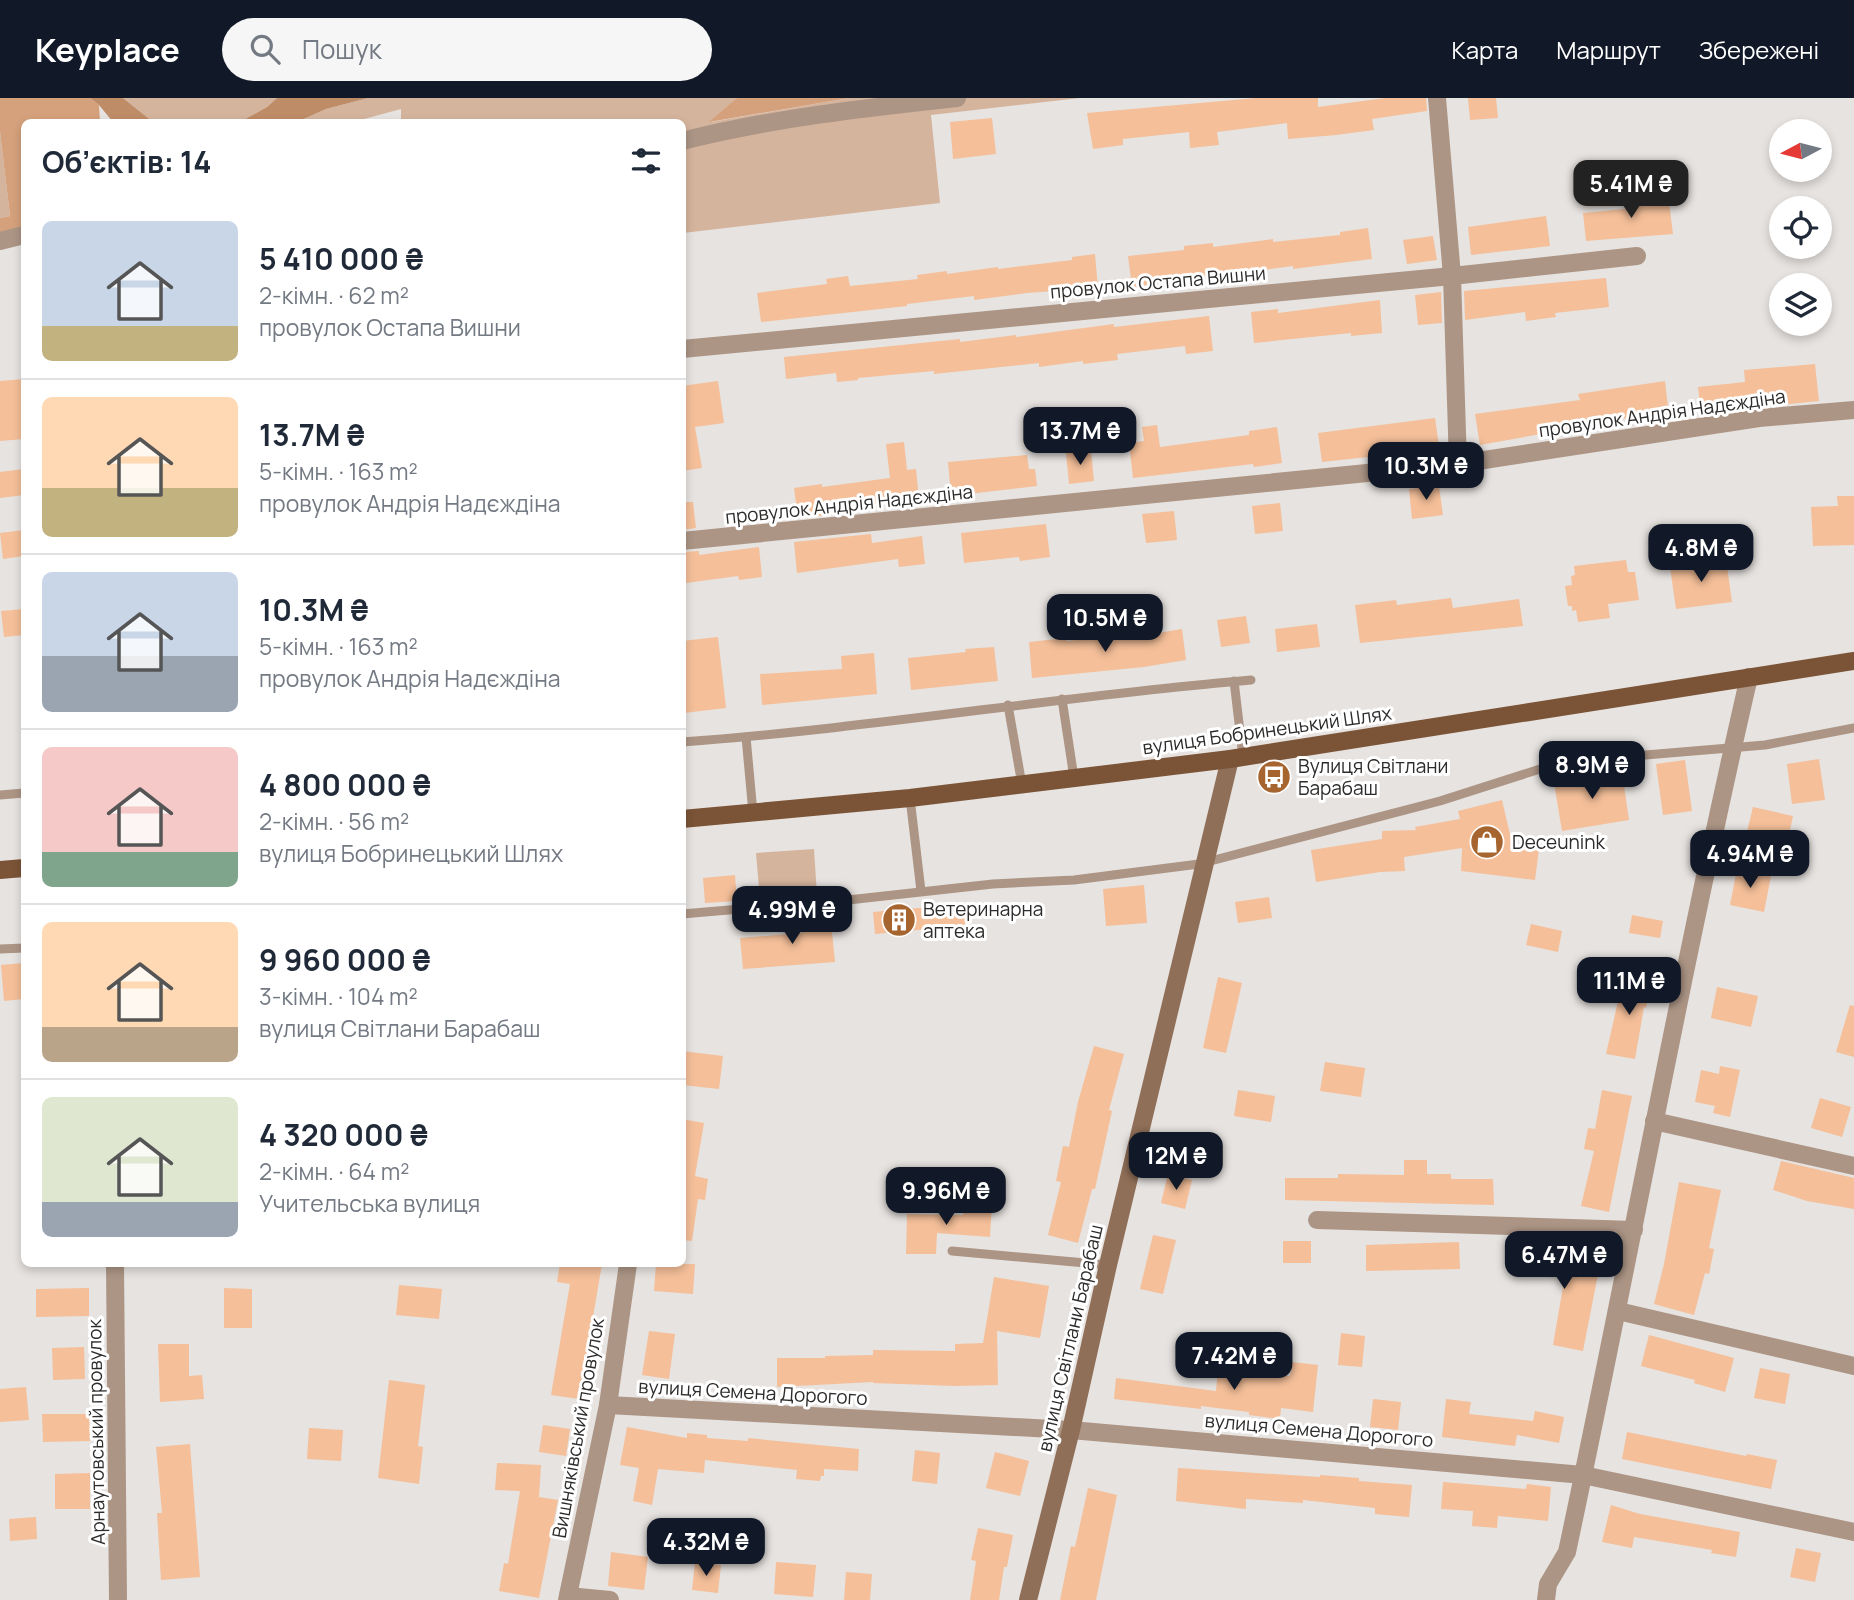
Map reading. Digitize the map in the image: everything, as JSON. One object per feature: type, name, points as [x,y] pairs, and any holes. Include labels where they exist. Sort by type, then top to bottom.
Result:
[{"type":"main road","name":"вулиця Бобринецький Шлях","points":[[686,819],[910,798],[1236,758],[1854,662]]},
{"type":"main road","points":[[0,870],[21,868]]},
{"type":"street","points":[[686,140],[727,129],[838,111],[957,98]]},
{"type":"street","points":[[1437,98],[1452,276],[1458,464]]},
{"type":"street","points":[[0,241],[21,237]]},
{"type":"street","name":"провулок Остапа Вишни","points":[[686,349],[1637,256]]},
{"type":"street","name":"провулок Андрія Надєждіна","points":[[686,541],[1458,464],[1759,418],[1854,410]]},
{"type":"street","points":[[1546,1600],[1548,1584],[1567,1552],[1618,1311],[1654,1121],[1749,677]]},
{"type":"street","name":"вулиця Світлани Барабаш","points":[[1028,1600],[1206,862],[1236,758]]},
{"type":"street","points":[[1654,1121],[1852,1160]]},
{"type":"street","points":[[1317,1220],[1634,1230]]},
{"type":"street","name":"Арнаутовський провулок","points":[[115,1267],[118,1600]]},
{"type":"street","name":"Вишняківський провулок","points":[[568,1598],[608,1405],[628,1267]]},
{"type":"street","points":[[1618,1311],[1854,1366]]},
{"type":"street","name":"вулиця Семена Дорогого","points":[[608,1405],[1071,1430],[1583,1475],[1854,1532]]},
{"type":"street","points":[[568,1598],[610,1600]]},
{"type":"lane","points":[[686,742],[1251,680]]},
{"type":"lane","points":[[1234,681],[1236,758]]},
{"type":"lane","points":[[1062,699],[1074,778]]},
{"type":"lane","points":[[1008,705],[1022,785]]},
{"type":"lane","points":[[686,914],[993,884],[1073,880],[1206,862],[1440,801],[1562,762],[1765,745],[1854,728]]},
{"type":"lane","points":[[746,737],[753,813]]},
{"type":"lane","points":[[0,795],[21,793]]},
{"type":"lane","points":[[910,798],[921,891]]},
{"type":"lane","points":[[0,950],[21,948]]},
{"type":"lane","points":[[952,1251],[1108,1265]]},
{"type":"shaded area","points":[[0,98],[90,98],[99,105],[100,119],[21,119],[21,240],[0,244],[0,218],[10,216],[0,131]]},
{"type":"shaded area","points":[[90,98],[123,98],[149,119],[111,119]]},
{"type":"shaded area","points":[[123,98],[277,98],[245,119],[149,119]]},
{"type":"shaded area","points":[[277,98],[368,98],[326,109],[304,119],[245,119]]},
{"type":"shaded area","points":[[368,98],[737,98],[711,122],[849,98],[1080,98],[931,115],[940,203],[686,233],[686,119],[401,119],[401,109],[364,119],[304,119],[326,109]]},
{"type":"shaded area","points":[[737,98],[849,98],[709,122]]},
{"type":"shaded area","points":[[0,131],[10,216],[0,218]]},
{"type":"shaded area","points":[[814,849],[817,895],[760,900],[756,853]]},
{"type":"building","points":[[1256,98],[1318,98],[1318,107],[1385,98],[1426,98],[1427,111],[1372,119],[1374,130],[1336,135],[1288,139],[1287,123],[1217,132],[1219,145],[1190,148],[1189,132],[1123,139],[1123,145],[1093,149],[1087,113]]},
{"type":"building","points":[[1468,98],[1496,98],[1498,118],[1470,120]]},
{"type":"building","points":[[992,118],[996,154],[953,159],[950,122]]},
{"type":"building","points":[[1668,194],[1673,234],[1586,241],[1583,213],[1635,208],[1634,198]]},
{"type":"building","points":[[1546,216],[1550,246],[1471,255],[1468,227]]},
{"type":"building","points":[[1368,228],[1372,259],[1293,269],[1293,266],[1132,287],[1128,256],[1184,250],[1184,246],[1213,243],[1213,247],[1273,239],[1273,242],[1340,235],[1340,232]]},
{"type":"building","points":[[1433,236],[1437,260],[1407,264],[1403,240]]},
{"type":"building","points":[[1095,254],[1098,288],[974,300],[974,296],[761,322],[757,293],[827,284],[826,279],[848,276],[850,286],[918,279],[917,275],[947,271],[947,274],[1072,260],[1072,257]]},
{"type":"building","points":[[1606,278],[1609,307],[1555,313],[1556,317],[1526,321],[1525,312],[1465,320],[1464,291]]},
{"type":"building","points":[[1441,292],[1442,323],[1418,325],[1415,295]]},
{"type":"building","points":[[1380,300],[1382,333],[1351,336],[1351,333],[1254,343],[1251,312],[1278,309],[1278,313]]},
{"type":"building","points":[[1209,316],[1213,351],[1186,354],[1185,346],[1117,354],[1118,360],[1083,364],[1083,361],[1039,367],[1039,363],[837,382],[836,373],[786,379],[784,357],[960,339],[960,342],[1016,337],[1114,324],[1114,327]]},
{"type":"building","points":[[1815,364],[1819,401],[1701,413],[1698,387],[1745,382],[1744,370]]},
{"type":"building","points":[[21,379],[21,439],[0,441],[0,381]]},
{"type":"building","points":[[718,381],[724,423],[695,427],[702,468],[686,470],[686,385]]},
{"type":"building","points":[[1665,381],[1669,416],[1645,418],[1645,415],[1480,445],[1475,414],[1580,400],[1578,394]]},
{"type":"building","points":[[1435,418],[1439,446],[1395,452],[1396,454],[1322,462],[1318,433]]},
{"type":"building","points":[[1157,425],[1160,447],[1249,435],[1249,431],[1277,427],[1282,463],[1133,478],[1129,443],[1144,441],[1142,427]]},
{"type":"building","points":[[904,442],[907,470],[916,469],[919,498],[867,505],[868,511],[798,518],[794,488],[890,478],[886,444]]},
{"type":"building","points":[[1091,451],[1094,481],[1069,484],[1066,453]]},
{"type":"building","points":[[1027,455],[1029,469],[1035,469],[1037,486],[951,496],[948,462]]},
{"type":"building","points":[[21,469],[21,495],[0,498],[0,472]]},
{"type":"building","points":[[1439,486],[1443,515],[1412,519],[1409,489]]},
{"type":"building","points":[[1837,496],[1854,496],[1854,545],[1813,546],[1811,507],[1838,506]]},
{"type":"building","points":[[686,502],[693,502],[696,528],[686,529]]},
{"type":"building","points":[[1280,503],[1283,531],[1255,534],[1252,506]]},
{"type":"building","points":[[1174,511],[1177,540],[1146,543],[1142,514]]},
{"type":"building","points":[[1046,524],[1050,557],[1020,561],[1019,557],[964,563],[961,533]]},
{"type":"building","points":[[21,530],[21,556],[3,559],[0,533]]},
{"type":"building","points":[[871,534],[872,543],[922,536],[925,564],[899,567],[898,559],[797,573],[794,542]]},
{"type":"building","points":[[759,547],[762,577],[739,580],[738,576],[686,583],[686,552],[699,551],[699,555]]},
{"type":"building","points":[[1726,559],[1732,602],[1676,609],[1670,567]]},
{"type":"building","points":[[1626,560],[1628,572],[1635,572],[1639,600],[1608,604],[1610,618],[1578,622],[1576,610],[1572,611],[1572,606],[1568,606],[1565,586],[1572,585],[1574,566]]},
{"type":"building","points":[[1451,598],[1453,608],[1519,599],[1523,626],[1360,643],[1355,605],[1396,600],[1397,605]]},
{"type":"building","points":[[21,609],[21,635],[4,637],[1,611]]},
{"type":"building","points":[[1246,616],[1250,643],[1221,647],[1217,620]]},
{"type":"building","points":[[1317,624],[1320,647],[1277,652],[1275,629]]},
{"type":"building","points":[[1182,629],[1186,660],[1032,678],[1029,642],[1066,638],[1067,641],[1116,636],[1116,639],[1152,636]]},
{"type":"building","points":[[718,637],[726,708],[686,713],[686,641]]},
{"type":"building","points":[[994,647],[998,681],[911,690],[908,658]]},
{"type":"building","points":[[874,653],[877,694],[762,705],[760,674],[842,669],[841,656]]},
{"type":"building","points":[[1819,759],[1825,800],[1792,804],[1787,764]]},
{"type":"building","points":[[1685,760],[1692,811],[1663,815],[1656,764]]},
{"type":"building","points":[[1622,772],[1629,820],[1562,831],[1554,783]]},
{"type":"building","points":[[1502,800],[1513,847],[1539,849],[1535,880],[1461,871],[1462,848],[1404,857],[1405,871],[1316,882],[1311,850],[1382,839],[1382,831],[1416,830],[1415,827],[1460,819],[1458,811]]},
{"type":"building","points":[[1753,807],[1793,816],[1786,849],[1745,840]]},
{"type":"building","points":[[1737,869],[1771,876],[1764,912],[1730,905]]},
{"type":"building","points":[[735,875],[737,901],[705,903],[703,878]]},
{"type":"building","points":[[1144,885],[1147,923],[1106,926],[1103,889]]},
{"type":"building","points":[[1269,897],[1272,918],[1238,923],[1235,902]]},
{"type":"building","points":[[963,904],[967,936],[940,939],[939,928],[875,934],[873,912]]},
{"type":"building","points":[[830,912],[835,962],[743,969],[740,938],[802,933],[800,915]]},
{"type":"building","points":[[1632,915],[1663,921],[1660,938],[1629,933]]},
{"type":"building","points":[[1531,924],[1562,931],[1558,952],[1526,945]]},
{"type":"building","points":[[21,963],[21,999],[4,1001],[1,965]]},
{"type":"building","points":[[1624,975],[1652,981],[1646,1008],[1644,1007],[1635,1059],[1606,1054]]},
{"type":"building","points":[[1218,977],[1242,983],[1226,1053],[1203,1048]]},
{"type":"building","points":[[1717,987],[1758,996],[1751,1027],[1711,1018]]},
{"type":"building","points":[[1850,1005],[1854,1006],[1854,1057],[1836,1052]]},
{"type":"building","points":[[1094,1046],[1124,1054],[1109,1110],[1112,1111],[1095,1189],[1092,1189],[1078,1243],[1048,1235],[1061,1182],[1056,1181],[1063,1146],[1069,1147]]},
{"type":"building","points":[[686,1051],[723,1056],[719,1089],[686,1085]]},
{"type":"building","points":[[1325,1062],[1365,1068],[1361,1097],[1320,1091]]},
{"type":"building","points":[[1720,1066],[1740,1070],[1730,1117],[1713,1113],[1715,1106],[1695,1102],[1701,1070],[1719,1074]]},
{"type":"building","points":[[1238,1090],[1275,1096],[1271,1122],[1234,1116]]},
{"type":"building","points":[[1602,1090],[1632,1096],[1609,1212],[1581,1206],[1594,1151],[1584,1149],[1588,1128],[1595,1129]]},
{"type":"building","points":[[1820,1098],[1851,1107],[1842,1137],[1811,1128]]},
{"type":"building","points":[[686,1120],[704,1123],[695,1176],[708,1179],[705,1200],[698,1199],[692,1241],[686,1240]]},
{"type":"building","points":[[1404,1160],[1427,1160],[1427,1174],[1451,1174],[1451,1179],[1493,1179],[1494,1205],[1285,1200],[1285,1178],[1338,1178],[1338,1174],[1404,1175]]},
{"type":"building","points":[[1781,1161],[1854,1178],[1854,1209],[1807,1201],[1773,1190]]},
{"type":"building","points":[[1168,1174],[1192,1180],[1185,1209],[1161,1203]]},
{"type":"building","points":[[1679,1182],[1721,1190],[1709,1248],[1714,1249],[1709,1274],[1705,1273],[1694,1315],[1654,1304]]},
{"type":"building","points":[[964,1203],[992,1204],[990,1237],[937,1233],[936,1254],[906,1254],[907,1214],[963,1215]]},
{"type":"building","points":[[1153,1235],[1176,1240],[1163,1294],[1140,1289]]},
{"type":"building","points":[[1283,1241],[1311,1241],[1311,1263],[1283,1263]]},
{"type":"building","points":[[1459,1242],[1460,1269],[1366,1271],[1366,1245]]},
{"type":"building","points":[[1542,1245],[1543,1252],[1600,1264],[1583,1351],[1553,1345],[1566,1269],[1512,1272],[1511,1247]]},
{"type":"building","points":[[686,1264],[695,1264],[693,1294],[654,1291],[656,1267],[686,1267]]},
{"type":"building","points":[[560,1267],[601,1267],[579,1399],[551,1395],[570,1284],[557,1282]]},
{"type":"building","points":[[994,1277],[1049,1286],[1040,1338],[997,1331],[998,1385],[873,1382],[777,1387],[777,1358],[873,1355],[873,1350],[955,1351],[955,1344],[983,1343]]},
{"type":"building","points":[[399,1285],[442,1289],[439,1319],[396,1315]]},
{"type":"building","points":[[89,1288],[89,1316],[36,1317],[36,1289]]},
{"type":"building","points":[[224,1288],[252,1289],[252,1328],[224,1328]]},
{"type":"building","points":[[649,1331],[675,1334],[669,1379],[642,1375]]},
{"type":"building","points":[[1341,1333],[1365,1336],[1362,1367],[1338,1365]]},
{"type":"building","points":[[1649,1335],[1734,1358],[1725,1392],[1694,1383],[1695,1380],[1641,1366]]},
{"type":"building","points":[[158,1344],[189,1344],[189,1376],[202,1375],[204,1399],[160,1402]]},
{"type":"building","points":[[84,1347],[85,1379],[53,1380],[52,1348]]},
{"type":"building","points":[[1292,1362],[1318,1365],[1313,1412],[1281,1408],[1280,1419],[1201,1406],[1201,1409],[1114,1399],[1116,1378],[1216,1391],[1218,1368],[1290,1376]]},
{"type":"building","points":[[1760,1368],[1790,1374],[1785,1404],[1754,1398]]},
{"type":"building","points":[[389,1380],[425,1385],[418,1446],[423,1447],[419,1484],[378,1478]]},
{"type":"building","points":[[26,1387],[29,1420],[0,1422],[0,1389]]},
{"type":"building","points":[[1373,1399],[1401,1402],[1398,1430],[1370,1427]]},
{"type":"building","points":[[1446,1399],[1471,1402],[1469,1414],[1533,1421],[1535,1411],[1564,1417],[1559,1443],[1517,1435],[1515,1446],[1442,1437]]},
{"type":"building","points":[[42,1414],[89,1414],[90,1441],[43,1442]]},
{"type":"building","points":[[543,1425],[570,1429],[566,1456],[539,1452]]},
{"type":"building","points":[[627,1427],[687,1438],[687,1433],[707,1435],[707,1438],[748,1441],[748,1438],[859,1449],[858,1471],[824,1469],[824,1476],[821,1476],[820,1481],[796,1479],[797,1470],[705,1460],[704,1473],[658,1469],[652,1505],[633,1501],[639,1468],[620,1465]]},
{"type":"building","points":[[309,1428],[343,1430],[341,1461],[307,1459]]},
{"type":"building","points":[[1627,1432],[1777,1460],[1771,1489],[1622,1459]]},
{"type":"building","points":[[190,1444],[200,1577],[161,1580],[157,1513],[162,1513],[156,1447]]},
{"type":"building","points":[[915,1450],[940,1453],[937,1484],[912,1481]]},
{"type":"building","points":[[995,1452],[1029,1461],[1020,1496],[986,1488]]},
{"type":"building","points":[[497,1463],[541,1465],[539,1497],[558,1500],[539,1598],[499,1591],[504,1563],[508,1564],[520,1491],[495,1490]]},
{"type":"building","points":[[1178,1468],[1320,1475],[1412,1485],[1409,1517],[1375,1514],[1375,1508],[1303,1500],[1303,1503],[1246,1499],[1246,1509],[1176,1501]]},
{"type":"building","points":[[90,1473],[90,1509],[55,1509],[55,1474]]},
{"type":"building","points":[[1443,1482],[1526,1489],[1527,1484],[1551,1487],[1548,1521],[1498,1516],[1497,1528],[1472,1526],[1473,1511],[1441,1509]]},
{"type":"building","points":[[1088,1488],[1117,1495],[1096,1600],[1060,1600],[1071,1546],[1075,1547]]},
{"type":"building","points":[[1611,1505],[1640,1514],[1740,1532],[1736,1557],[1711,1553],[1712,1550],[1634,1537],[1632,1548],[1602,1542]]},
{"type":"building","points":[[36,1517],[37,1539],[10,1541],[9,1519]]},
{"type":"building","points":[[978,1528],[1013,1535],[999,1600],[970,1600],[976,1561],[971,1560]]},
{"type":"building","points":[[1796,1548],[1821,1553],[1815,1582],[1790,1577]]},
{"type":"building","points":[[611,1552],[648,1557],[644,1590],[608,1586]]},
{"type":"building","points":[[695,1562],[721,1565],[718,1593],[692,1590]]},
{"type":"building","points":[[776,1562],[816,1565],[813,1597],[774,1594]]},
{"type":"building","points":[[846,1572],[872,1574],[870,1600],[844,1600]]},
{"type":"place","name":"Вулиця Світлани Барабаш","points":[[1274,777]]},
{"type":"place","name":"Deceunink","points":[[1487,842]]},
{"type":"place","name":"Ветеринарна аптека","points":[[899,920]]}]
